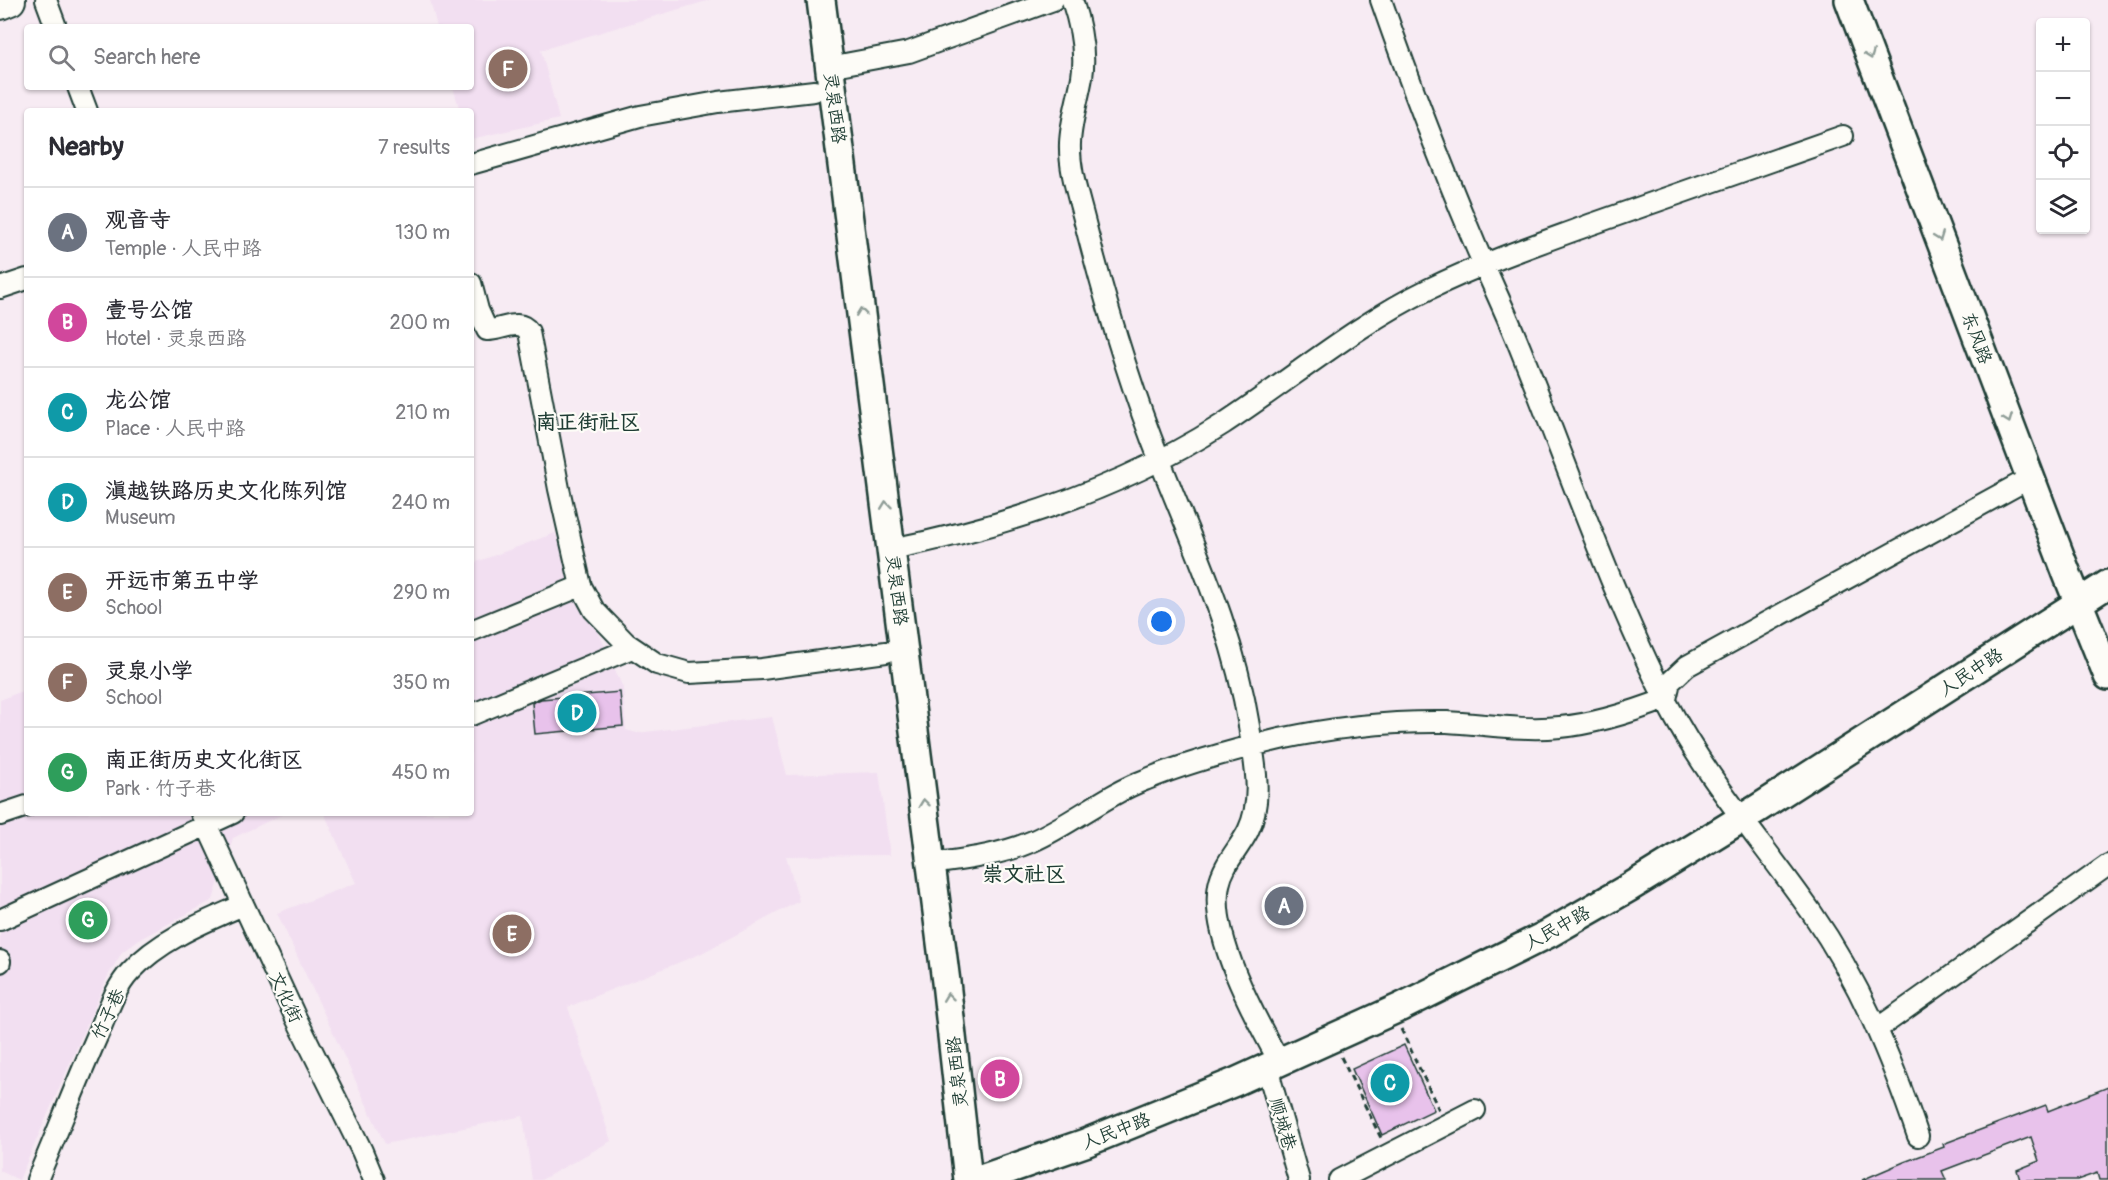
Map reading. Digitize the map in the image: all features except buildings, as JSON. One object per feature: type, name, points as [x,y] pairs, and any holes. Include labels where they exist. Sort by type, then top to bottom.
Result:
[{"type":"main road","points":[[0,4],[10,0]]},
{"type":"street","points":[[46,0],[55,24]]},
{"type":"street","name":"灵泉西路","points":[[802,0],[930,1000],[949,1180]]},
{"type":"street","name":"灵泉西路","points":[[821,0],[932,864],[968,1180]]},
{"type":"street","points":[[830,67],[909,52],[1053,0]]},
{"type":"street","name":"顺城巷","points":[[1072,0],[1083,57],[1082,76],[1073,115],[1070,142],[1072,170],[1114,330],[1137,401],[1215,597],[1242,686],[1257,787],[1255,809],[1249,829],[1222,875],[1218,891],[1218,910],[1225,941],[1239,980],[1261,1029],[1273,1066],[1299,1180]]},
{"type":"street","points":[[1381,0],[1437,153],[1518,344],[1608,570],[1666,699],[1704,764],[1819,924],[1854,982],[1877,1029],[1918,1136]]},
{"type":"street","name":"东风路","points":[[1849,0],[2030,478],[2094,593],[2108,676]]},
{"type":"street","name":"东风路","points":[[1869,0],[2108,627]]},
{"type":"street","points":[[79,90],[86,108]]},
{"type":"street","points":[[474,163],[640,116],[718,102],[814,91]]},
{"type":"street","points":[[891,549],[961,534],[1085,494],[1160,460],[1224,424],[1370,322],[1431,288],[1484,265],[1603,221],[1843,136]]},
{"type":"street","points":[[0,288],[24,280]]},
{"type":"street","points":[[474,295],[487,330],[521,325],[527,327],[530,332],[564,518],[581,586],[600,617],[632,648],[657,664],[689,673],[762,669],[886,652]]},
{"type":"street","points":[[1666,699],[1670,682],[1687,666],[2030,478]]},
{"type":"street","points":[[474,630],[581,586]]},
{"type":"street","name":"人民中路","points":[[978,1180],[1106,1135],[1273,1066],[1480,969],[1568,923],[1742,818],[2094,593]]},
{"type":"street","points":[[474,714],[632,648]]},
{"type":"street","points":[[932,864],[1017,848],[1049,834],[1114,795],[1145,780],[1252,746],[1346,727],[1395,722],[1561,727],[1611,717],[1666,699]]},
{"type":"street","points":[[0,815],[24,807]]},
{"type":"street","points":[[0,920],[203,819],[218,816]]},
{"type":"street","name":"文化街","points":[[203,819],[323,1074],[362,1150],[374,1180]]},
{"type":"street","points":[[1877,1029],[2108,865]]},
{"type":"street","name":"竹子巷","points":[[37,1180],[123,979],[139,963],[166,943],[243,904]]},
{"type":"street","points":[[1339,1180],[1475,1110]]},
{"type":"path","points":[[1393,1011],[1446,1124]]},
{"type":"path","points":[[1332,1039],[1389,1154]]},
{"type":"shaded area","points":[[430,0],[710,0],[541,50],[559,119],[474,138],[474,108],[459,108],[454,90],[474,90],[474,24],[436,24]]},
{"type":"shaded area","points":[[555,533],[623,688],[626,730],[637,733],[772,717],[787,775],[879,772],[890,855],[786,856],[799,901],[700,954],[568,1007],[611,1141],[541,1180],[532,1180],[523,1116],[385,1144],[277,913],[356,883],[325,816],[474,816],[474,563]]},
{"type":"shaded area","points":[[24,690],[24,816],[279,816],[233,838],[213,900],[138,940],[122,952],[108,976],[19,1180],[0,1171],[0,700]]},
{"type":"place","name":"灵泉小学","points":[[508,69]]},
{"type":"place","name":"滇越铁路历史文化陈列馆","points":[[577,713]]},
{"type":"place","name":"观音寺","points":[[1284,906]]},
{"type":"place","name":"南正街历史文化街区","points":[[88,920]]},
{"type":"place","name":"开远市第五中学","points":[[512,934]]},
{"type":"place","name":"壹号公馆","points":[[1000,1079]]},
{"type":"place","name":"龙公馆","points":[[1390,1083]]},
{"type":"district","name":"南正街社区","points":[[588,422]]},
{"type":"district","name":"崇文社区","points":[[1024,874]]}]
